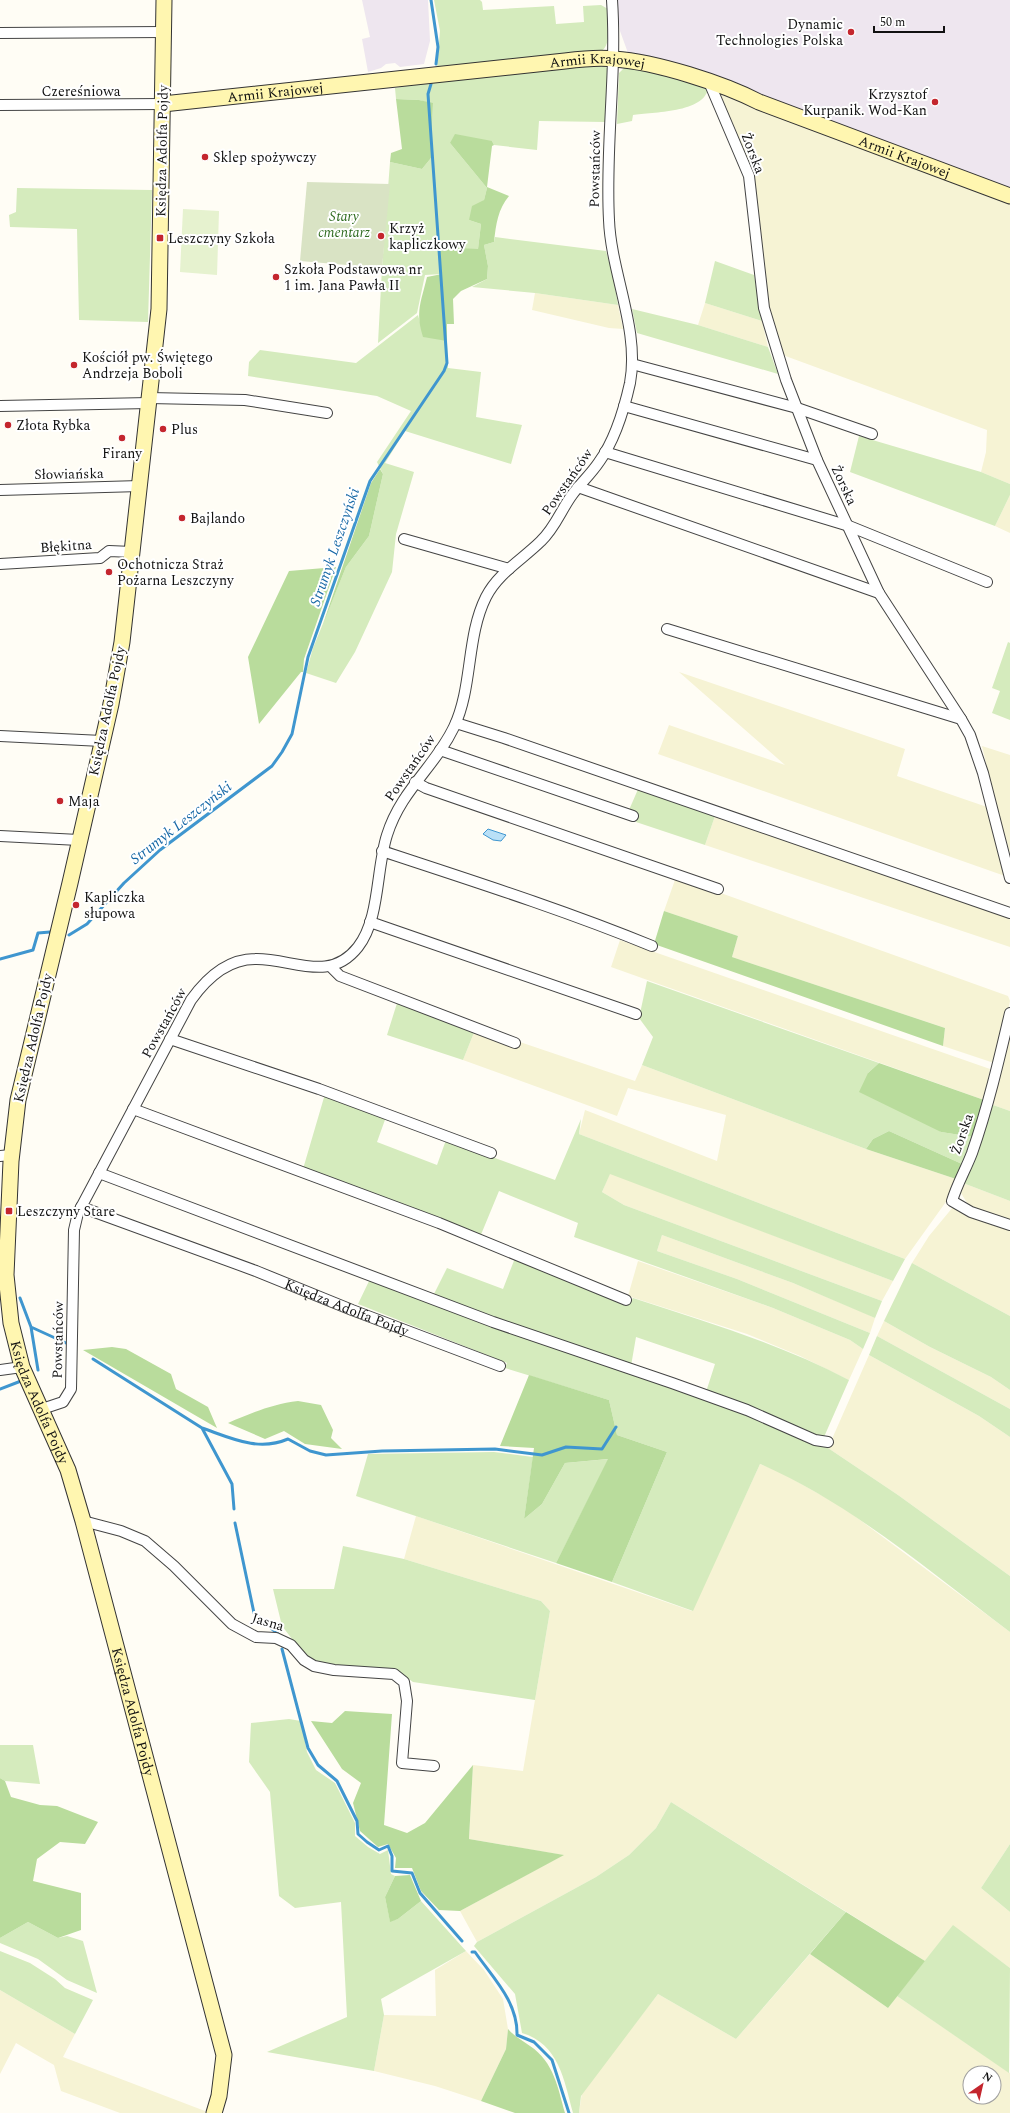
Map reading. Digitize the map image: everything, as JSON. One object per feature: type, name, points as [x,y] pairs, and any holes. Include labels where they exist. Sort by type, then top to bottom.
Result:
[{"type":"street","name":"Księdza Adolfa Pojdy","points":[[164,0],[160,291],[140,486],[120,654],[102,741],[6,1156],[3,1277],[10,1317],[22,1367],[68,1470],[83,1521],[224,2055],[214,2113]]},
{"type":"street","name":"Powstańców","points":[[42,1410],[63,1402],[71,1389],[74,1230],[76,1218],[170,1039],[198,990],[210,977],[229,966],[240,962],[258,959],[317,968],[337,964],[355,951],[365,936],[370,922],[382,851],[395,812],[415,782],[440,750],[456,723],[465,691],[482,607],[491,589],[509,569],[549,532],[578,487],[605,452],[624,406],[632,364],[630,336],[612,252],[609,220],[609,135],[614,59],[612,0]]},
{"type":"street","points":[[0,33],[164,32]]},
{"type":"street","name":"Armii Krajowej","points":[[163,104],[550,62],[614,59],[657,66],[709,82],[1010,196]]},
{"type":"street","name":"Żorska","points":[[709,82],[749,176],[764,308],[773,342],[797,408],[817,460],[879,593],[961,718],[970,735],[983,773],[1010,878]]},
{"type":"street","name":"Czereśniowa","points":[[0,105],[163,104]]},
{"type":"street","points":[[632,364],[797,408],[872,434]]},
{"type":"street","points":[[0,406],[149,401],[245,400],[327,413]]},
{"type":"street","points":[[624,406],[817,460]]},
{"type":"street","points":[[605,452],[849,526],[987,582]]},
{"type":"street","name":"Słowiańska","points":[[0,490],[140,486]]},
{"type":"street","points":[[578,487],[879,593]]},
{"type":"street","points":[[404,539],[509,569]]},
{"type":"street","name":"Błękitna","points":[[0,564],[100,558],[109,551],[132,552]]},
{"type":"street","points":[[667,629],[961,718]]},
{"type":"street","points":[[456,723],[504,738],[1010,913]]},
{"type":"street","points":[[0,736],[102,741]]},
{"type":"street","points":[[440,750],[633,816]]},
{"type":"street","points":[[415,782],[426,788],[718,889]]},
{"type":"street","points":[[0,836],[79,840]]},
{"type":"street","points":[[382,851],[513,894],[652,946]]},
{"type":"street","points":[[370,922],[636,1014]]},
{"type":"street","points":[[330,966],[340,976],[515,1042]]},
{"type":"street","name":"Żorska","points":[[1010,1013],[990,1097],[971,1155],[956,1186],[952,1201],[972,1212],[1010,1225]]},
{"type":"street","points":[[170,1039],[319,1089],[491,1153]]},
{"type":"street","points":[[133,1109],[439,1223],[626,1300]]},
{"type":"street","points":[[99,1173],[493,1322],[747,1410],[815,1440],[828,1442]]},
{"type":"street","name":"Księdza Adolfa Pojdy","points":[[81,1207],[150,1234],[256,1271],[352,1310],[500,1366]]},
{"type":"street","points":[[0,1370],[22,1367]]},
{"type":"street","name":"Jasna","points":[[83,1521],[121,1531],[145,1541],[174,1566],[232,1624],[256,1637],[276,1638],[291,1645],[304,1660],[314,1666],[334,1670],[394,1674],[404,1682],[408,1701],[402,1763],[434,1766]]},
{"type":"shaded area","points":[[362,0],[428,0],[430,41],[424,64],[400,67],[395,63],[386,64],[381,68],[368,72],[362,39],[370,37]]},
{"type":"shaded area","points":[[616,0],[1010,0],[1010,188],[628,53],[620,31]]},
{"type":"shaded area","points":[[718,91],[1010,202],[1010,484],[981,472],[986,452],[987,430],[780,354],[768,308],[753,175],[734,126]]},
{"type":"shaded area","points":[[535,293],[618,305],[623,329],[609,328],[532,310]]},
{"type":"shaded area","points":[[705,303],[762,321],[768,347],[698,325]]},
{"type":"shaded area","points":[[1010,495],[1010,533],[995,526]]},
{"type":"shaded area","points":[[679,672],[905,749],[897,776],[987,807],[1005,876],[658,754],[669,725],[785,765]]},
{"type":"shaded area","points":[[982,746],[1010,755],[1010,853],[997,810]]},
{"type":"shaded area","points":[[716,813],[1010,916],[1010,947],[705,845]]},
{"type":"shaded area","points":[[676,877],[1008,996],[1010,1001],[994,1063],[943,1046],[945,1028],[732,957],[738,936],[664,911]]},
{"type":"shaded area","points":[[620,940],[990,1069],[984,1100],[611,967]]},
{"type":"shaded area","points":[[475,1030],[517,1041],[635,1081],[642,1065],[866,1149],[956,1179],[948,1199],[905,1259],[579,1134],[585,1110],[717,1161],[726,1115],[628,1088],[617,1116],[463,1060]]},
{"type":"shaded area","points":[[1010,1037],[1010,1111],[993,1105]]},
{"type":"shaded area","points":[[610,1173],[893,1281],[882,1301],[624,1205],[602,1192]]},
{"type":"shaded area","points":[[963,1183],[1010,1201],[1010,1222],[969,1206],[961,1193]]},
{"type":"shaded area","points":[[953,1207],[1010,1230],[1010,1316],[912,1263],[929,1236]]},
{"type":"shaded area","points":[[662,1235],[793,1283],[867,1314],[875,1318],[870,1333],[737,1279],[657,1251]]},
{"type":"shaded area","points":[[638,1261],[773,1308],[850,1340],[863,1349],[849,1380],[800,1356],[747,1334],[628,1296]]},
{"type":"shaded area","points":[[884,1321],[930,1347],[991,1377],[1010,1390],[1010,1409],[877,1336]]},
{"type":"shaded area","points":[[869,1355],[979,1416],[1010,1437],[1010,1576],[898,1495],[828,1448]]},
{"type":"shaded area","points":[[760,1464],[782,1473],[844,1508],[1010,1632],[1010,1844],[981,1888],[1010,1912],[1010,1968],[953,1926],[925,1961],[671,1802],[656,1828],[629,1855],[596,1877],[477,1942],[460,1911],[563,1855],[469,1839],[473,1765],[523,1771],[550,1611],[541,1601],[404,1559],[416,1516],[692,1611]]},
{"type":"shaded area","points":[[466,1951],[484,1970],[503,1999],[508,2029],[506,2049],[481,2101],[435,2086],[374,2071],[384,2015],[436,2016],[435,1970]]},
{"type":"shaded area","points":[[810,1954],[888,2008],[897,1996],[998,2065],[962,2065],[962,2105],[1002,2105],[1002,2068],[1010,2073],[1010,2113],[579,2113],[582,2092],[658,1994],[736,2039]]},
{"type":"shaded area","points":[[0,1990],[75,2034],[63,2057],[205,2111],[205,2113],[120,2113],[61,2091],[54,2065],[16,2043],[0,2074]]},
{"type":"green space","points":[[434,0],[480,0],[482,2],[483,10],[554,6],[556,24],[584,22],[583,6],[601,5],[608,9],[608,39],[604,49],[600,52],[437,67],[440,31]]},
{"type":"green space","points":[[601,64],[607,68],[608,78],[605,122],[539,121],[537,150],[494,145],[492,141],[450,143],[487,188],[484,200],[469,220],[481,224],[478,249],[442,274],[425,275],[417,313],[378,343],[390,162],[422,169],[431,158],[433,104],[419,100],[396,99],[395,88],[433,81]]},
{"type":"green space","points":[[626,66],[635,66],[708,88],[705,96],[698,102],[688,107],[664,112],[633,115],[632,121],[617,124],[619,73]]},
{"type":"green space","points":[[396,99],[419,100],[433,103],[431,158],[422,169],[390,162],[391,153],[402,149]]},
{"type":"green space","points":[[455,134],[492,141],[494,145],[492,146],[487,187],[509,196],[500,212],[494,242],[484,245],[488,266],[487,279],[461,291],[453,299],[454,324],[447,324],[447,341],[423,337],[419,314],[427,277],[442,274],[438,247],[478,249],[481,224],[469,220],[472,206],[484,200],[487,188],[450,143]]},
{"type":"green space","name":"Stary cmentarz","points":[[307,182],[390,184],[382,268],[300,261]]},
{"type":"green space","points":[[17,188],[152,190],[148,322],[79,320],[77,229],[10,227],[9,215],[16,212]]},
{"type":"green space","points":[[183,209],[219,211],[217,275],[180,272]]},
{"type":"green space","points":[[495,237],[606,251],[613,276],[618,305],[535,293],[472,287],[487,279],[488,266],[484,245],[494,242]]},
{"type":"green space","points":[[715,261],[754,275],[762,321],[705,303]]},
{"type":"green space","points":[[632,309],[698,325],[768,347],[778,374],[637,333]]},
{"type":"green space","points":[[418,315],[424,337],[447,338],[448,368],[481,372],[476,417],[522,425],[511,464],[405,431],[385,463],[414,472],[396,534],[392,572],[355,652],[336,683],[306,673],[313,648],[346,567],[369,536],[383,474],[377,462],[411,411],[377,396],[248,376],[249,362],[260,350],[356,363]]},
{"type":"green space","points":[[859,436],[981,472],[1010,484],[1010,495],[995,526],[850,472]]},
{"type":"green space","points":[[380,469],[383,474],[369,536],[346,567],[323,624],[371,483]]},
{"type":"green space","points":[[336,567],[304,659],[303,672],[301,672],[259,724],[248,657],[289,571]]},
{"type":"green space","points":[[1008,642],[1010,643],[1010,720],[992,713],[1000,691],[992,688]]},
{"type":"green space","points":[[639,787],[716,813],[705,845],[636,822],[638,814],[629,810]]},
{"type":"green space","points":[[664,911],[738,936],[732,957],[945,1028],[943,1046],[654,944]]},
{"type":"green space","points":[[647,981],[879,1063],[868,1073],[941,1132],[973,1137],[962,1164],[889,1131],[873,1139],[866,1149],[642,1065],[653,1037],[639,1018]]},
{"type":"green space","points":[[398,1000],[475,1030],[463,1060],[387,1035]]},
{"type":"green space","points":[[879,1063],[984,1100],[973,1137],[941,1132],[859,1092],[868,1073]]},
{"type":"green space","points":[[325,1094],[386,1117],[377,1142],[437,1165],[446,1140],[555,1180],[581,1119],[579,1134],[905,1259],[893,1281],[610,1174],[602,1192],[624,1205],[882,1301],[875,1318],[793,1283],[662,1235],[657,1251],[737,1279],[870,1333],[863,1349],[850,1340],[773,1308],[574,1237],[578,1223],[499,1191],[480,1237],[303,1169]]},
{"type":"green space","points":[[993,1105],[1010,1111],[1010,1201],[963,1183]]},
{"type":"green space","points":[[889,1131],[962,1164],[956,1179],[866,1149],[873,1139]]},
{"type":"green space","points":[[515,1258],[627,1305],[633,1298],[743,1334],[797,1355],[849,1380],[824,1437],[818,1438],[706,1392],[715,1364],[636,1337],[631,1366],[433,1296],[447,1268],[503,1289]]},
{"type":"green space","points":[[912,1263],[1010,1316],[1010,1390],[991,1377],[930,1347],[884,1321]]},
{"type":"green space","points":[[370,1279],[706,1399],[828,1448],[898,1495],[1010,1576],[1010,1632],[890,1540],[827,1499],[794,1480],[760,1464],[693,1611],[612,1582],[667,1452],[617,1435],[609,1400],[505,1368],[507,1363],[358,1304]]},
{"type":"green space","points":[[877,1336],[1010,1409],[1010,1437],[979,1416],[869,1355]]},
{"type":"green space","points":[[112,1347],[126,1349],[171,1374],[176,1389],[208,1407],[217,1428],[83,1350]]},
{"type":"green space","points":[[529,1375],[609,1400],[617,1435],[667,1452],[612,1582],[556,1563],[608,1459],[565,1463],[542,1504],[524,1519],[534,1448],[500,1446]]},
{"type":"green space","points":[[298,1401],[321,1405],[333,1430],[331,1438],[342,1449],[305,1444],[284,1431],[265,1439],[228,1423],[254,1412],[289,1402]]},
{"type":"green space","points":[[494,1452],[533,1457],[524,1519],[542,1504],[565,1463],[609,1459],[556,1563],[356,1496],[368,1454]]},
{"type":"green space","points":[[343,1546],[404,1559],[541,1601],[550,1611],[535,1700],[413,1682],[398,1671],[316,1664],[306,1657],[282,1626],[273,1589],[334,1589]]},
{"type":"green space","points":[[345,1711],[392,1714],[384,1825],[407,1833],[425,1823],[473,1765],[469,1839],[564,1855],[460,1911],[439,1910],[421,1891],[412,1868],[395,1868],[396,1858],[388,1844],[378,1847],[360,1831],[353,1803],[361,1783],[342,1769],[311,1721],[332,1723]]},
{"type":"green space","points":[[289,1719],[301,1721],[307,1752],[316,1770],[335,1783],[355,1823],[355,1836],[368,1847],[380,1854],[388,1850],[391,1874],[395,1876],[385,1897],[390,1921],[398,1919],[421,1901],[466,1951],[381,1999],[384,2015],[374,2071],[267,2052],[347,2017],[341,1902],[295,1908],[279,1896],[270,1792],[249,1762],[251,1723]]},
{"type":"green space","points":[[0,1745],[33,1745],[40,1784],[5,1781],[0,1778]]},
{"type":"green space","points":[[0,1778],[5,1781],[11,1797],[40,1805],[57,1806],[98,1822],[85,1844],[60,1842],[37,1859],[33,1881],[81,1893],[81,1930],[58,1938],[28,1922],[0,1938]]},
{"type":"green space","points":[[671,1802],[846,1912],[736,2039],[658,1994],[581,2096],[579,2113],[573,2113],[563,2076],[552,2054],[534,2038],[522,2033],[515,1994],[474,1946],[477,1942],[596,1877],[629,1855],[656,1828]]},
{"type":"green space","points":[[1010,1844],[1010,1912],[981,1888]]},
{"type":"green space","points":[[410,1875],[421,1901],[398,1919],[390,1922],[385,1897],[395,1876]]},
{"type":"green space","points":[[846,1912],[925,1961],[888,2008],[810,1954]]},
{"type":"green space","points":[[28,1922],[58,1938],[67,1936],[83,1941],[97,1993],[67,1980],[38,1959],[0,1943],[0,1938]]},
{"type":"green space","points":[[953,1925],[1010,1968],[1009,2073],[1002,2068],[1002,2065],[997,2065],[897,1996]]},
{"type":"green space","points":[[0,1951],[30,1963],[55,1979],[65,1988],[93,2000],[75,2034],[0,1990]]},
{"type":"green space","points":[[508,2029],[538,2052],[545,2060],[554,2076],[565,2113],[515,2113],[481,2101],[506,2049]]},
{"type":"water","points":[[488,829],[506,835],[501,841],[493,840],[483,834]]},
{"type":"waterway","name":"Strumyk Leszczyński","points":[[431,0],[438,47],[436,64]]},
{"type":"waterway","name":"Strumyk Leszczyński","points":[[69,935],[87,924],[124,883],[160,850],[272,766],[292,734],[308,657],[370,481],[444,371],[447,363],[428,94],[431,84]]},
{"type":"waterway","points":[[0,959],[33,950],[38,933],[50,932]]},
{"type":"waterway","points":[[20,1298],[31,1327],[66,1343]]},
{"type":"waterway","points":[[31,1327],[38,1370]]},
{"type":"waterway","points":[[93,1359],[202,1428],[232,1484],[234,1509]]},
{"type":"waterway","points":[[0,1389],[21,1381]]},
{"type":"waterway","points":[[202,1428],[234,1439],[255,1444],[277,1443],[288,1439],[310,1451],[326,1455],[382,1451],[495,1449],[542,1455],[566,1447],[602,1449],[616,1427]]},
{"type":"waterway","points":[[235,1523],[254,1613],[279,1635]]},
{"type":"waterway","points":[[282,1649],[308,1748],[318,1765],[337,1781],[357,1821],[358,1834],[379,1850],[388,1846],[392,1856],[392,1871],[412,1873],[420,1893],[462,1941]]},
{"type":"waterway","points":[[472,1952],[475,1952],[509,2001],[516,2023],[517,2035],[534,2042],[552,2060],[569,2113]]},
{"type":"place","name":"Dynamic Technologies Polska","points":[[851,32]]},
{"type":"place","name":"Krzysztof Kurpanik. Wod-Kan","points":[[935,102]]},
{"type":"place","name":"Sklep spożywczy","points":[[205,157]]},
{"type":"place","name":"Krzyż kapliczkowy","points":[[381,236]]},
{"type":"place","name":"Leszczyny Szkoła","points":[[160,238]]},
{"type":"place","name":"Szkoła Podstawowa nr 1 im. Jana Pawła II","points":[[276,277]]},
{"type":"place","name":"Kościół pw. Świętego Andrzeja Boboli","points":[[74,365]]},
{"type":"place","name":"Złota Rybka","points":[[8,425]]},
{"type":"place","name":"Plus","points":[[163,429]]},
{"type":"place","name":"Firany","points":[[122,438]]},
{"type":"place","name":"Bajlando","points":[[182,518]]},
{"type":"place","name":"Ochotnicza Straż Pożarna Leszczyny","points":[[109,572]]},
{"type":"place","name":"Maja","points":[[60,801]]},
{"type":"place","name":"Kapliczka słupowa","points":[[76,905]]},
{"type":"place","name":"Leszczyny Stare","points":[[9,1211]]}]
